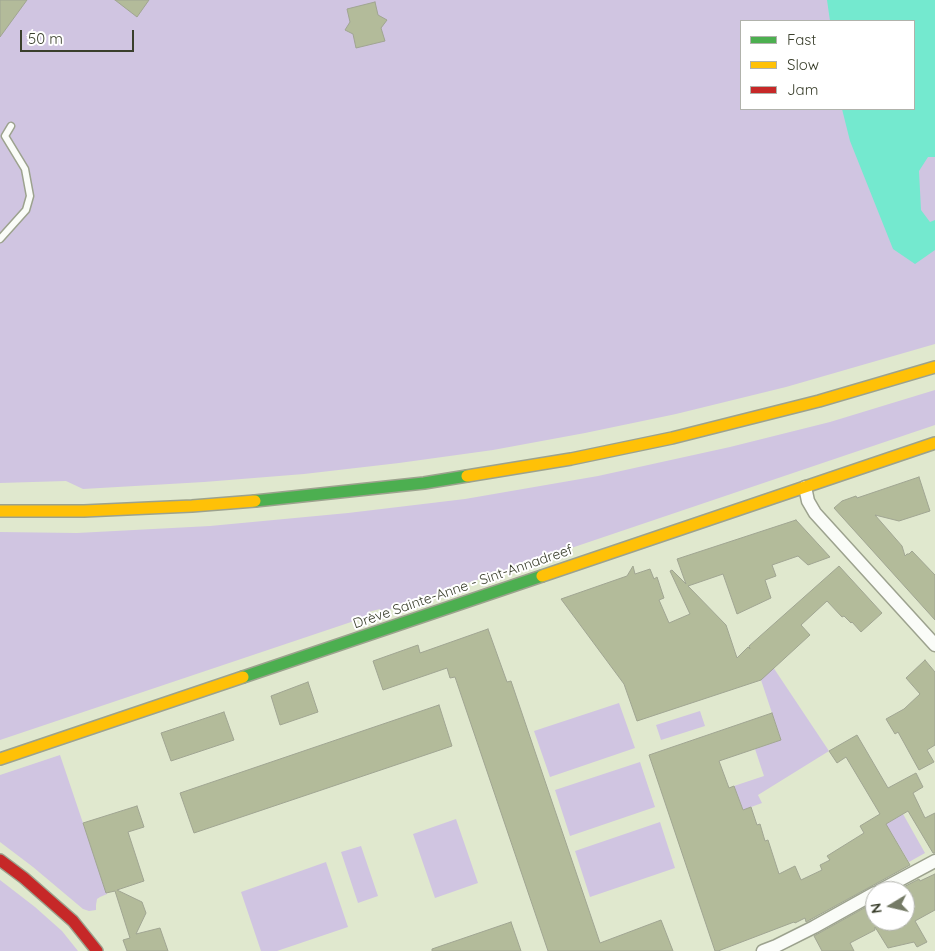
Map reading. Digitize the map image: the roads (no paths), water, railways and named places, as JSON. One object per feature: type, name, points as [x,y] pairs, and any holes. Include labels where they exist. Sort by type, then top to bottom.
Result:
[{"type":"street","points":[[0,511],[84,511],[192,506],[289,498],[433,481],[571,459],[672,438],[812,403],[935,367]]},
{"type":"street","name":"Drève Sainte-Anne - Sint-Annadreef","points":[[0,759],[935,443]]},
{"type":"street","points":[[806,487],[808,501],[815,513],[935,645]]},
{"type":"street","points":[[0,860],[24,878],[73,921],[97,951]]},
{"type":"street","points":[[898,881],[935,861]]},
{"type":"street","points":[[763,951],[776,946],[865,898]]},
{"type":"lane","points":[[0,239],[26,210],[30,196],[25,169],[5,136],[11,126]]},
{"type":"water","points":[[827,0],[935,0],[935,157],[928,157],[919,171],[921,210],[930,222],[935,220],[935,250],[915,264],[893,249],[850,141],[842,110],[915,110],[915,20],[830,20]]}]
